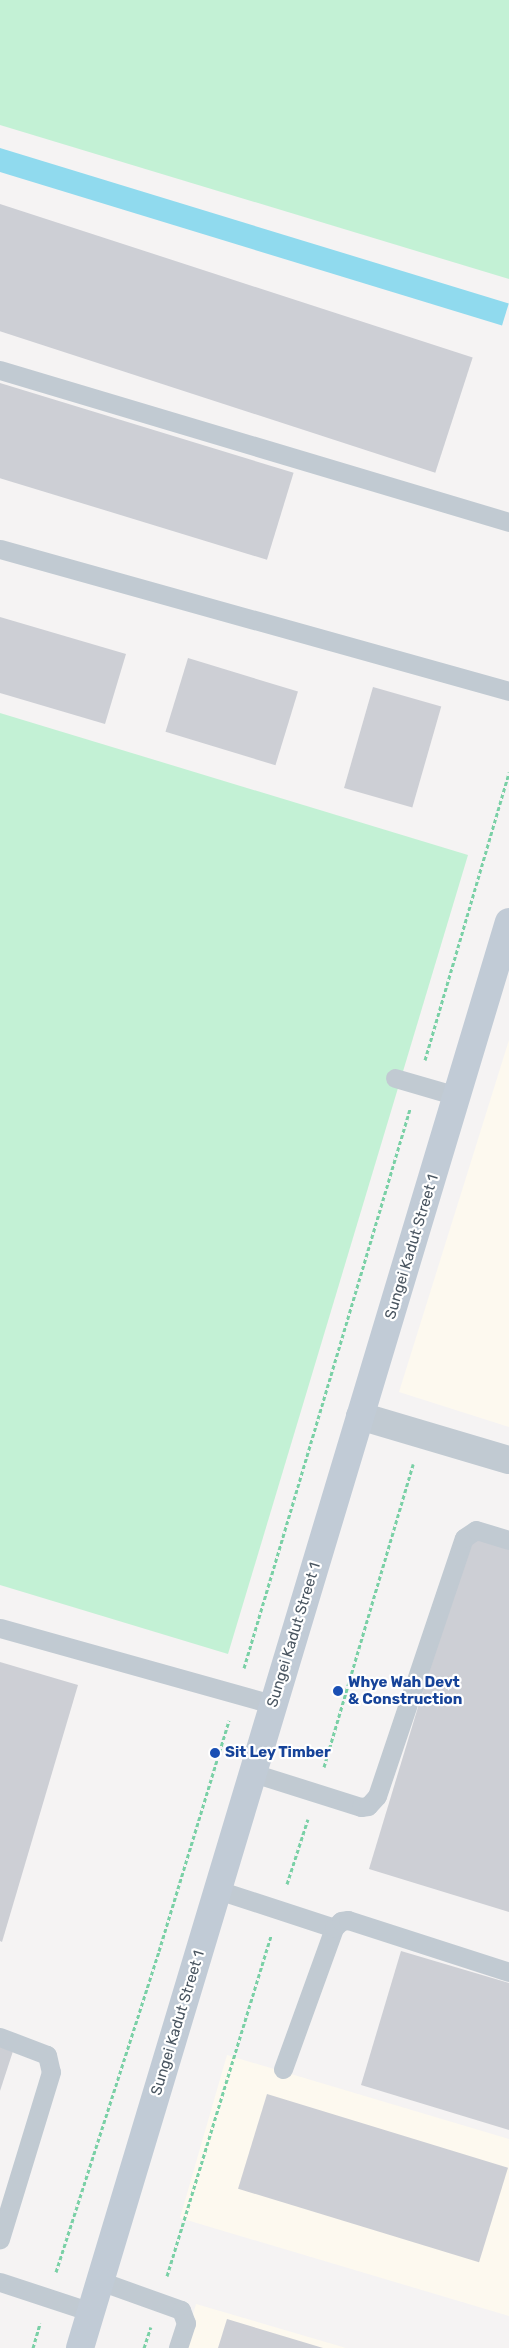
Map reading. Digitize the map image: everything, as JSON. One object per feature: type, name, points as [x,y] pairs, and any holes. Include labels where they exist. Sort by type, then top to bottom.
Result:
[{"type":"street","name":"Sungei Kadut Street 1","points":[[80,2348],[509,922]]},
{"type":"street","points":[[360,1416],[509,1460]]},
{"type":"lane","points":[[0,370],[509,522]]},
{"type":"lane","points":[[0,548],[509,691]]},
{"type":"lane","points":[[395,1078],[457,1096]]},
{"type":"lane","points":[[253,1772],[361,1807],[368,1806],[377,1796],[464,1538],[476,1530],[509,1540]]},
{"type":"lane","points":[[0,1628],[273,1704]]},
{"type":"lane","points":[[218,1890],[334,1928]]},
{"type":"lane","points":[[283,2069],[334,1928],[348,1920],[509,1972]]},
{"type":"lane","points":[[0,2037],[47,2055],[51,2072],[0,2239]]},
{"type":"lane","points":[[100,2281],[181,2310],[186,2322],[178,2348]]},
{"type":"lane","points":[[0,2282],[91,2312]]},
{"type":"path","points":[[33,2348],[159,1951],[323,1406]]},
{"type":"shaded area","points":[[509,1040],[509,1427],[399,1392]]},
{"type":"shaded area","points":[[227,2055],[509,2139],[509,2316],[180,2218]]},
{"type":"shaded area","points":[[196,2304],[346,2348],[183,2348]]},
{"type":"green space","points":[[0,0],[509,0],[509,279],[0,125]]},
{"type":"green space","points":[[0,713],[468,855],[228,1654],[0,1585]]},
{"type":"water","points":[[0,148],[509,304],[502,326],[0,172]]},
{"type":"building","points":[[0,204],[473,358],[435,473],[0,331]]},
{"type":"building","points":[[0,383],[294,473],[267,560],[0,478]]},
{"type":"building","points":[[0,617],[126,654],[105,724],[0,693]]},
{"type":"building","points":[[188,658],[298,692],[275,765],[165,732]]},
{"type":"building","points":[[373,687],[441,707],[412,808],[344,788]]},
{"type":"building","points":[[471,1532],[509,1544],[509,1912],[369,1869]]},
{"type":"building","points":[[0,1662],[78,1685],[2,1942],[0,1941]]},
{"type":"building","points":[[401,1951],[509,1983],[509,2130],[361,2085]]},
{"type":"building","points":[[0,2040],[15,2045],[0,2091]]},
{"type":"building","points":[[267,2094],[508,2168],[479,2262],[238,2189]]},
{"type":"building","points":[[227,2319],[323,2348],[218,2348]]},
{"type":"place","name":"Whye Wah Devt & Construction","points":[[338,1691]]},
{"type":"place","name":"Sit Ley Timber","points":[[215,1753]]}]
